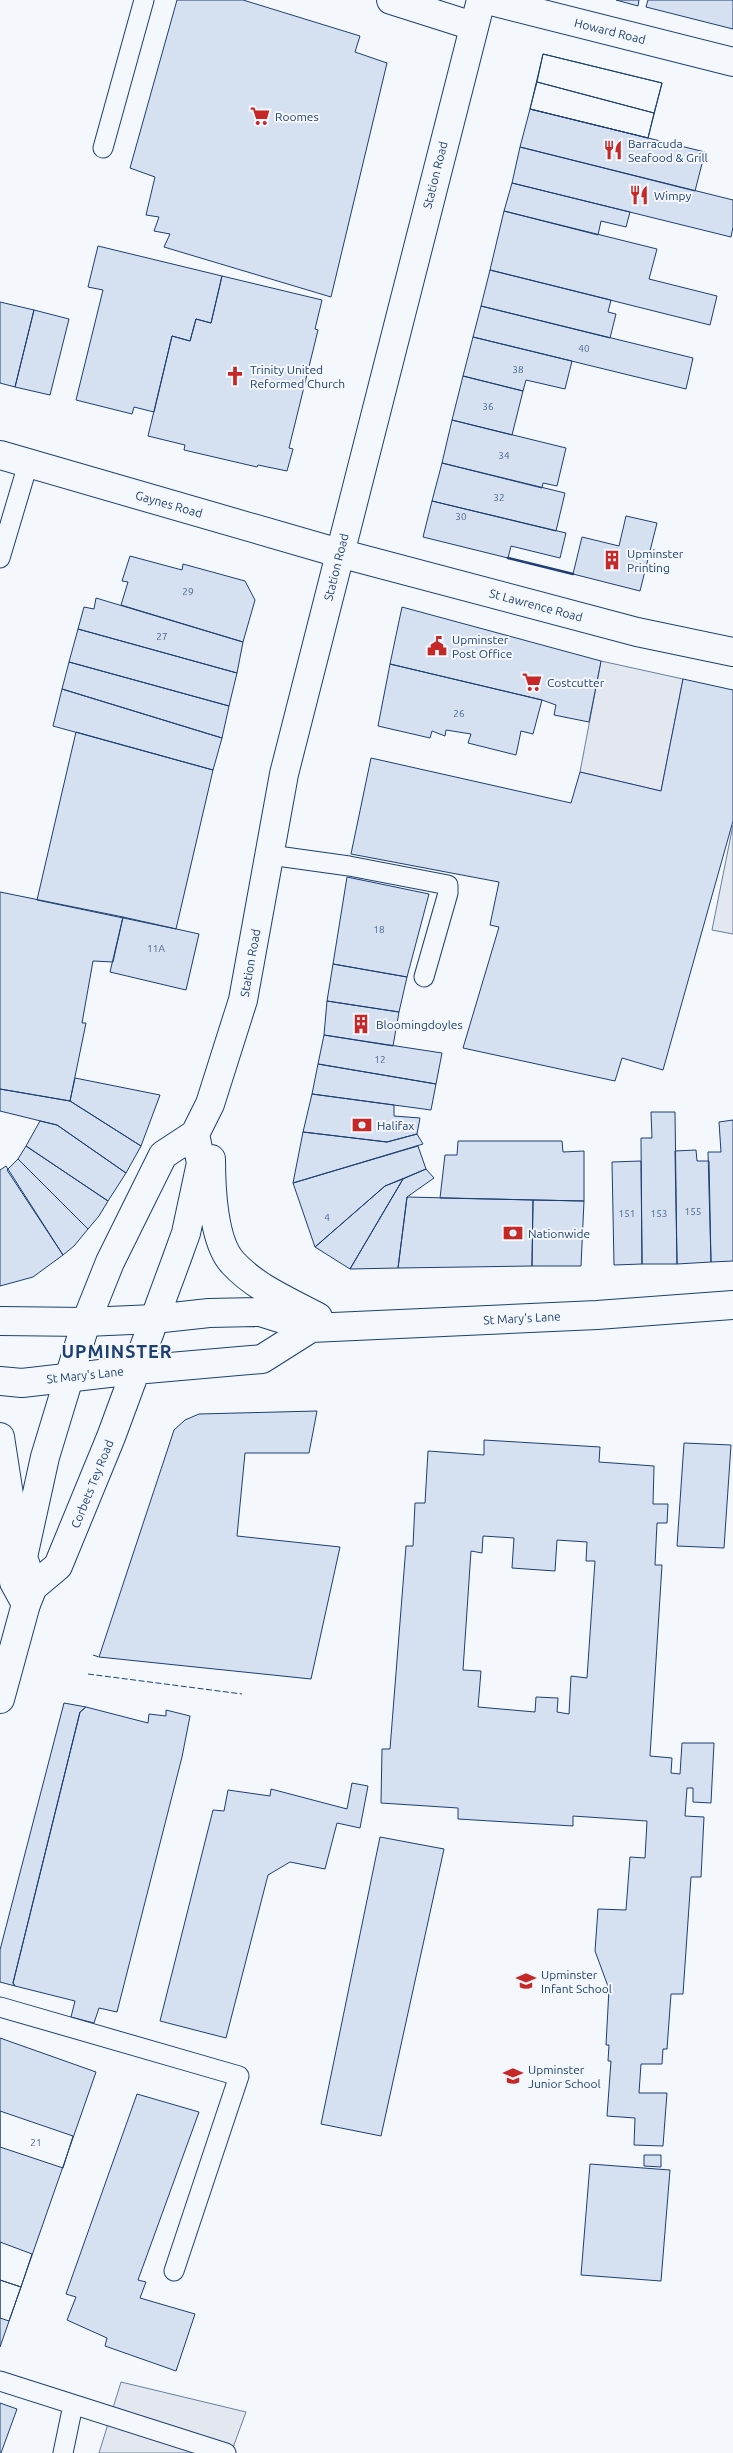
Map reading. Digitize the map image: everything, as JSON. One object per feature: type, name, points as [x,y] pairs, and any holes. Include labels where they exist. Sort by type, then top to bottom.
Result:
[{"type":"street","points":[[391,0],[474,26]]},
{"type":"street","name":"Station Road","points":[[195,1134],[210,1104],[244,1000],[284,774],[481,0]]},
{"type":"street","name":"Howard Road","points":[[487,0],[733,62]]},
{"type":"street","name":"Gaynes Road","points":[[0,455],[339,553]]},
{"type":"street","name":"St Lawrence Road","points":[[339,553],[636,632],[733,652]]},
{"type":"street","points":[[210,1104],[213,1191],[220,1242],[232,1262],[262,1288],[324,1327]]},
{"type":"street","points":[[0,1699],[30,1595],[23,1557],[45,1457],[86,1322],[110,1262],[163,1155],[195,1134],[201,1162],[186,1232],[154,1320]]},
{"type":"street","name":"St Mary's Lane","points":[[0,1321],[86,1322],[154,1320],[209,1313],[260,1312],[324,1327],[597,1315],[733,1305]]},
{"type":"street","name":"Corbets Tey Road","points":[[30,1595],[58,1566],[111,1437],[154,1320]]},
{"type":"street","name":"St Mary's Lane","points":[[0,1381],[22,1383],[135,1370],[262,1359],[324,1327]]},
{"type":"street","points":[[0,1437],[9,1495],[11,1566],[14,1582],[30,1595]]},
{"type":"lane","points":[[103,148],[144,0]]},
{"type":"lane","points":[[0,558],[28,464]]},
{"type":"lane","points":[[270,855],[349,866],[448,885],[448,893],[424,977]]},
{"type":"lane","points":[[0,2007],[239,2076],[174,2272]]},
{"type":"lane","points":[[0,2381],[226,2453]]},
{"type":"lane","points":[[63,2453],[73,2405]]},
{"type":"shaded area","points":[[601,661],[683,679],[661,791],[580,772]]},
{"type":"shaded area","points":[[733,825],[733,934],[712,930]]},
{"type":"shaded area","points":[[121,2382],[246,2412],[231,2453],[99,2453]]},
{"type":"building","name":"Roomes","points":[[177,0],[243,0],[360,36],[355,52],[387,63],[331,297],[164,247],[170,234],[154,231],[159,217],[146,215],[155,177],[130,168]]},
{"type":"building","points":[[616,0],[639,0],[638,6]]},
{"type":"building","points":[[648,0],[733,0],[733,29],[646,7]]},
{"type":"building","points":[[543,54],[662,83],[654,113],[537,82]]},
{"type":"building","points":[[543,54],[662,83],[648,138],[530,109]]},
{"type":"building","points":[[537,82],[654,113],[648,138],[530,109]]},
{"type":"building","name":"Barracuda Seafood & Grill","points":[[530,109],[705,152],[695,191],[520,147]]},
{"type":"building","name":"Wimpy","points":[[520,147],[733,200],[731,237],[512,183]]},
{"type":"building","points":[[512,183],[630,212],[626,227],[601,221],[598,235],[504,211]]},
{"type":"building","points":[[504,211],[657,249],[649,279],[717,296],[710,325],[490,270]]},
{"type":"building","points":[[98,246],[222,276],[211,323],[196,319],[190,341],[172,336],[154,412],[134,407],[132,414],[76,400],[103,290],[88,287]]},
{"type":"building","points":[[490,270],[611,300],[608,312],[616,314],[610,338],[481,306]]},
{"type":"building","name":"Trinity United Reformed Church","points":[[222,276],[322,300],[315,329],[318,330],[289,448],[293,449],[287,471],[258,465],[257,467],[184,450],[185,445],[148,436],[172,336],[190,341],[196,319],[211,323]]},
{"type":"building","points":[[0,302],[34,310],[15,387],[0,383]]},
{"type":"building","points":[[481,306],[693,358],[686,389],[473,337]]},
{"type":"building","points":[[34,310],[69,319],[50,395],[15,387]]},
{"type":"building","points":[[473,337],[572,361],[565,389],[526,380],[523,391],[463,376]]},
{"type":"building","points":[[463,376],[523,391],[512,435],[452,420]]},
{"type":"building","points":[[452,420],[566,448],[557,486],[543,483],[542,488],[442,463]]},
{"type":"building","points":[[442,463],[565,493],[556,531],[432,501]]},
{"type":"building","points":[[432,501],[566,533],[560,558],[511,546],[508,558],[423,537]]},
{"type":"building","name":"Upminster Printing","points":[[626,516],[657,523],[640,591],[573,574],[582,537],[619,546]]},
{"type":"building","points":[[130,556],[182,570],[183,564],[245,581],[255,600],[243,642],[121,605],[128,582],[122,581]]},
{"type":"building","points":[[96,598],[243,642],[237,673],[78,629],[84,607],[94,609]]},
{"type":"building","name":"Costcutter","points":[[402,607],[601,661],[589,722],[554,715],[556,705],[542,700],[390,664]]},
{"type":"building","points":[[78,629],[237,673],[229,706],[69,662]]},
{"type":"building","points":[[69,662],[229,706],[222,738],[62,689]]},
{"type":"building","points":[[390,664],[542,700],[533,734],[521,731],[516,755],[468,743],[471,734],[446,730],[445,736],[432,731],[430,738],[378,726]]},
{"type":"building","points":[[683,679],[733,690],[733,821],[663,1070],[622,1058],[615,1081],[463,1048],[499,927],[490,925],[499,882],[351,854],[371,758],[571,803],[580,772],[661,791]]},
{"type":"building","points":[[62,689],[222,738],[213,770],[53,726]]},
{"type":"building","points":[[76,732],[213,770],[176,929],[37,900]]},
{"type":"building","points":[[347,877],[429,894],[407,977],[333,964]]},
{"type":"building","points":[[0,892],[123,917],[113,962],[93,961],[82,1023],[86,1023],[70,1101],[0,1089]]},
{"type":"building","points":[[123,917],[199,934],[186,990],[110,972]]},
{"type":"building","points":[[333,964],[407,977],[399,1012],[327,1001]]},
{"type":"building","name":"Bloomingdoyles","points":[[327,1001],[399,1012],[393,1046],[324,1035]]},
{"type":"building","points":[[324,1035],[442,1053],[436,1084],[318,1064]]},
{"type":"building","points":[[318,1064],[436,1084],[431,1110],[312,1094]]},
{"type":"building","points":[[75,1078],[160,1095],[141,1146],[70,1101]]},
{"type":"building","points":[[0,1089],[70,1101],[141,1146],[126,1173],[57,1125],[0,1111]]},
{"type":"building","name":"Halifax","points":[[312,1094],[394,1105],[394,1116],[420,1118],[417,1134],[387,1142],[303,1132]]},
{"type":"building","points":[[651,1112],[675,1112],[677,1264],[642,1264],[641,1138],[652,1138]]},
{"type":"building","points":[[733,1120],[733,1261],[711,1262],[708,1152],[721,1152],[719,1122]]},
{"type":"building","points":[[40,1121],[57,1125],[126,1173],[108,1201],[26,1146]]},
{"type":"building","points":[[303,1132],[387,1142],[417,1134],[423,1144],[293,1183]]},
{"type":"building","points":[[458,1141],[562,1141],[563,1152],[584,1151],[584,1201],[440,1198],[445,1155],[457,1155]]},
{"type":"building","points":[[26,1146],[108,1201],[88,1229],[18,1159]]},
{"type":"building","points":[[418,1146],[426,1169],[385,1186],[315,1247],[293,1183]]},
{"type":"building","points":[[696,1150],[697,1161],[709,1161],[711,1262],[677,1264],[675,1151]]},
{"type":"building","points":[[18,1159],[88,1229],[74,1246],[63,1255],[7,1170]]},
{"type":"building","points":[[641,1161],[642,1264],[614,1265],[612,1162]]},
{"type":"building","points":[[6,1166],[63,1255],[33,1277],[0,1286],[0,1170]]},
{"type":"building","points":[[426,1169],[434,1178],[407,1197],[398,1268],[350,1269],[403,1179]]},
{"type":"building","points":[[403,1179],[350,1269],[315,1247],[385,1186]]},
{"type":"building","points":[[407,1197],[533,1200],[532,1266],[398,1268]]},
{"type":"building","points":[[533,1200],[584,1201],[581,1266],[532,1266]]},
{"type":"building","points":[[317,1411],[309,1453],[245,1453],[237,1536],[340,1547],[311,1679],[99,1657],[174,1430],[185,1420],[199,1414]]},
{"type":"building","points":[[484,1440],[600,1447],[599,1462],[654,1466],[653,1504],[668,1504],[667,1523],[657,1523],[655,1565],[662,1565],[650,1756],[672,1758],[671,1773],[680,1774],[682,1743],[714,1743],[711,1803],[693,1802],[693,1788],[687,1788],[685,1816],[704,1817],[701,1877],[691,1877],[683,1994],[671,1994],[667,2049],[663,2049],[662,2064],[641,2064],[639,2093],[667,2093],[663,2146],[634,2145],[635,2118],[607,2116],[611,2061],[608,2061],[609,2045],[606,2045],[609,1989],[595,1951],[598,1909],[626,1910],[630,1857],[645,1858],[647,1821],[573,1816],[573,1826],[458,1819],[458,1808],[381,1803],[382,1749],[390,1749],[406,1546],[413,1546],[415,1503],[425,1503],[428,1451],[484,1455]],"holes":[[[483,1536],[514,1538],[512,1568],[555,1571],[557,1540],[587,1542],[586,1561],[595,1561],[587,1678],[571,1676],[569,1714],[557,1712],[558,1698],[536,1697],[535,1712],[478,1707],[481,1671],[463,1670],[471,1551],[482,1553]]]},
{"type":"building","points":[[684,1443],[731,1445],[724,1548],[677,1546]]},
{"type":"building","points":[[64,1703],[86,1707],[80,1712],[13,1983],[15,1986],[0,1982],[0,1950]]},
{"type":"building","points":[[86,1707],[148,1723],[149,1714],[166,1716],[166,1710],[190,1716],[182,1757],[117,2012],[99,2008],[94,2023],[71,2017],[75,2001],[15,1986],[13,1983],[80,1712]]},
{"type":"building","points":[[352,1783],[368,1786],[360,1828],[337,1823],[325,1869],[290,1862],[268,1875],[226,2038],[160,2021],[213,1810],[224,1811],[228,1790],[270,1796],[271,1789],[347,1809]]},
{"type":"building","points":[[380,1837],[444,1849],[381,2136],[321,2124]]},
{"type":"building","points":[[0,2038],[96,2072],[0,2347]]},
{"type":"building","points":[[137,2094],[199,2112],[138,2280],[146,2282],[140,2298],[195,2314],[176,2371],[105,2346],[107,2338],[67,2320],[76,2297],[66,2294]]},
{"type":"building","points":[[0,2111],[73,2136],[63,2168],[0,2147]]},
{"type":"building","points":[[644,2155],[661,2155],[661,2167],[644,2166]]},
{"type":"building","points":[[590,2164],[670,2170],[661,2281],[581,2275]]},
{"type":"building","points":[[0,2242],[32,2254],[21,2287],[0,2280]]},
{"type":"building","points":[[0,2280],[21,2287],[9,2321],[0,2318]]},
{"type":"building","points":[[0,2403],[17,2409],[1,2453],[0,2453]]},
{"type":"fence","points":[[93,1655],[99,1657]]},
{"type":"fence","points":[[88,1674],[242,1694]]},
{"type":"wall","points":[[508,558],[573,574]]},
{"type":"place","name":"Roomes","points":[[260,116]]},
{"type":"place","name":"Barracuda Seafood & Grill","points":[[613,150]]},
{"type":"place","name":"Wimpy","points":[[639,195]]},
{"type":"place","name":"Trinity United Reformed Church","points":[[235,376]]},
{"type":"place","name":"Upminster Printing","points":[[612,560]]},
{"type":"place","name":"Upminster Post Office","points":[[437,646]]},
{"type":"place","name":"Costcutter","points":[[532,682]]},
{"type":"place","name":"Bloomingdoyles","points":[[361,1024]]},
{"type":"place","name":"Halifax","points":[[362,1125]]},
{"type":"place","name":"Nationwide","points":[[513,1233]]},
{"type":"place","name":"Upminster Infant School","points":[[526,1981]]},
{"type":"place","name":"Upminster Junior School","points":[[513,2076]]},
{"type":"district","name":"UPMINSTER","points":[[117,1351]]}]
